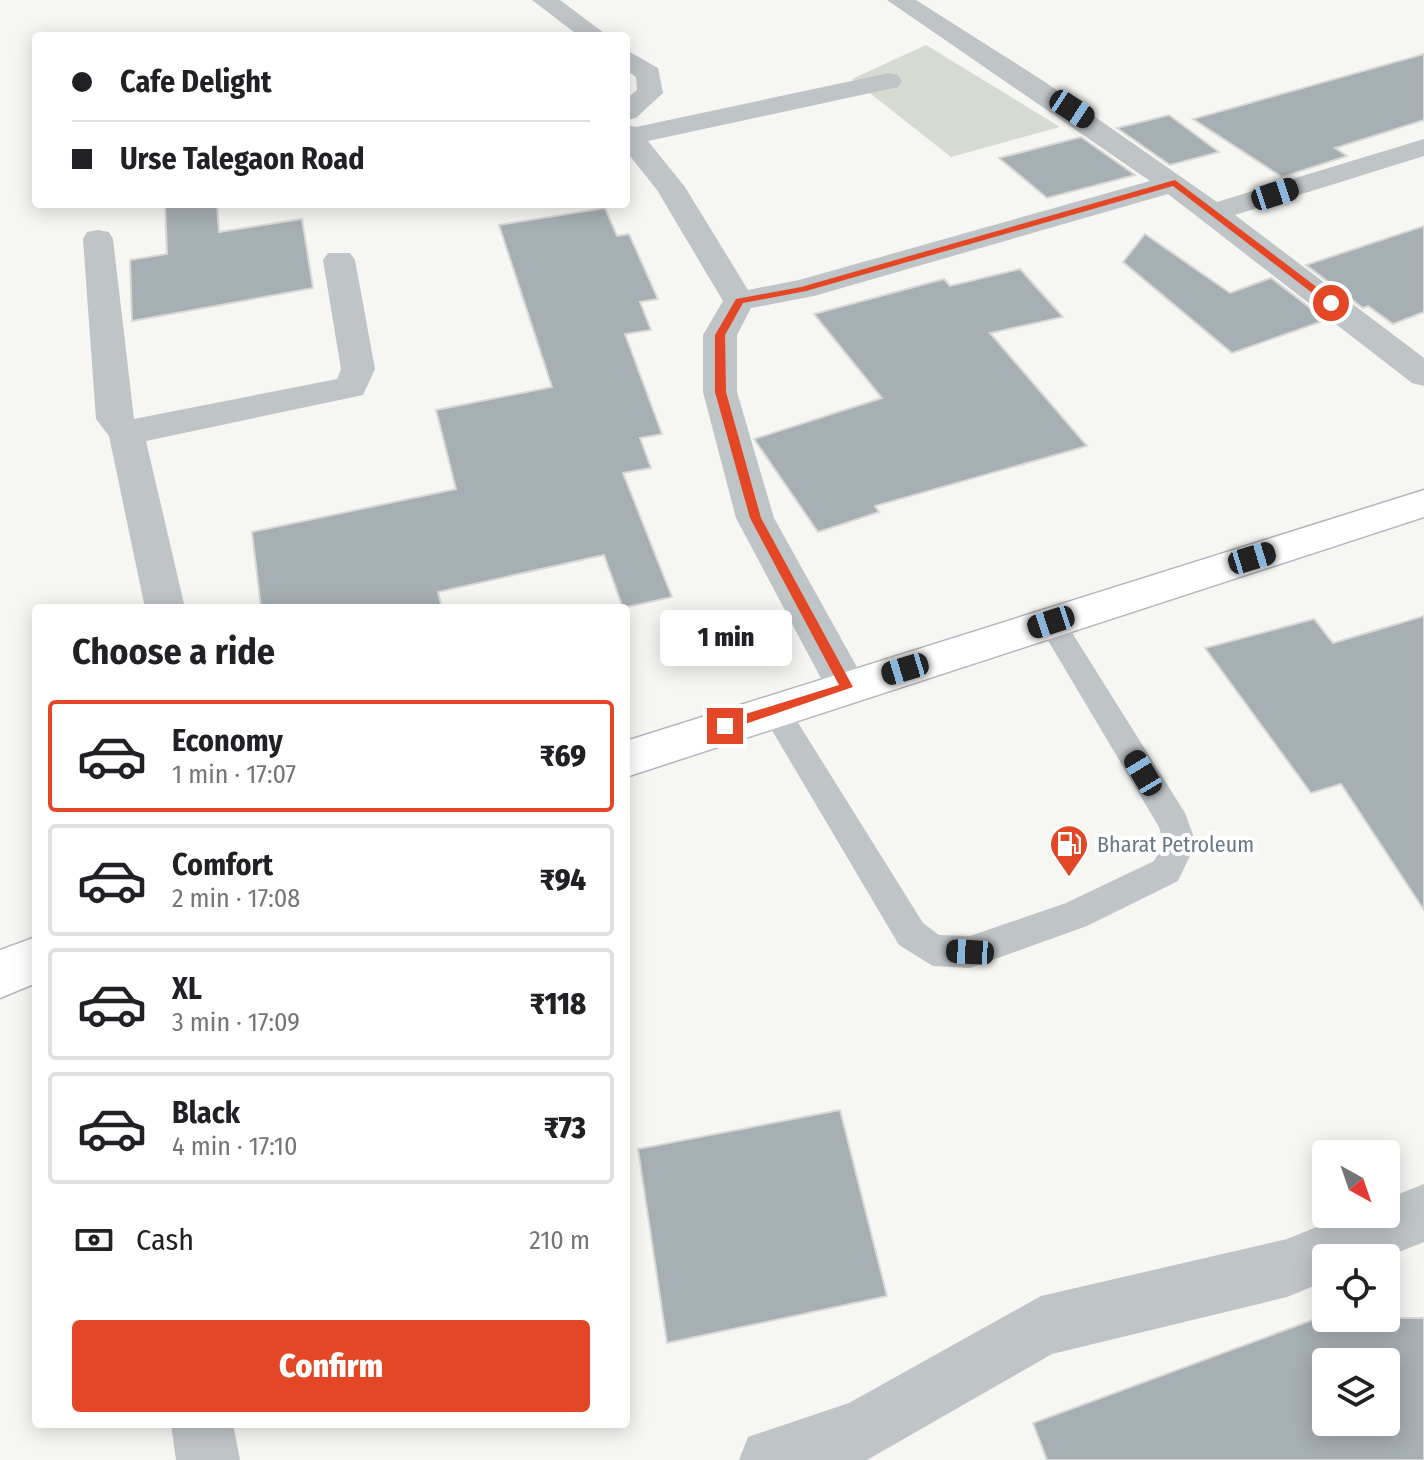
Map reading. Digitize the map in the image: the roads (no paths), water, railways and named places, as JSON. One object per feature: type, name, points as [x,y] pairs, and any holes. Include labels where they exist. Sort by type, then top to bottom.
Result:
[{"type":"highway","points":[[630,758],[1424,503]]},
{"type":"highway","points":[[0,974],[32,962]]},
{"type":"street","points":[[544,0],[589,32]]},
{"type":"street","points":[[899,0],[1010,68],[1175,183],[1424,375]]},
{"type":"street","points":[[630,61],[649,74],[650,93],[630,123]]},
{"type":"street","points":[[630,127],[889,81]]},
{"type":"street","points":[[630,132],[670,187],[739,301]]},
{"type":"street","points":[[1215,212],[1424,147]]},
{"type":"street","points":[[739,301],[803,289],[1175,183]]},
{"type":"street","points":[[98,239],[114,419],[126,433],[164,604]]},
{"type":"street","points":[[126,433],[351,387],[358,369],[339,260]]},
{"type":"street","points":[[739,301],[720,335],[720,392],[755,518],[847,687]]},
{"type":"street","points":[[771,1460],[863,1430],[1041,1326],[1287,1268],[1424,1213]]},
{"type":"street","points":[[203,1428],[208,1460]]},
{"type":"lane","points":[[775,710],[911,934],[933,950],[970,952],[1075,915],[1166,871],[1180,843],[1174,823],[1051,622]]},
{"type":"place","name":"Bharat Petroleum","points":[[1069,878]]}]
